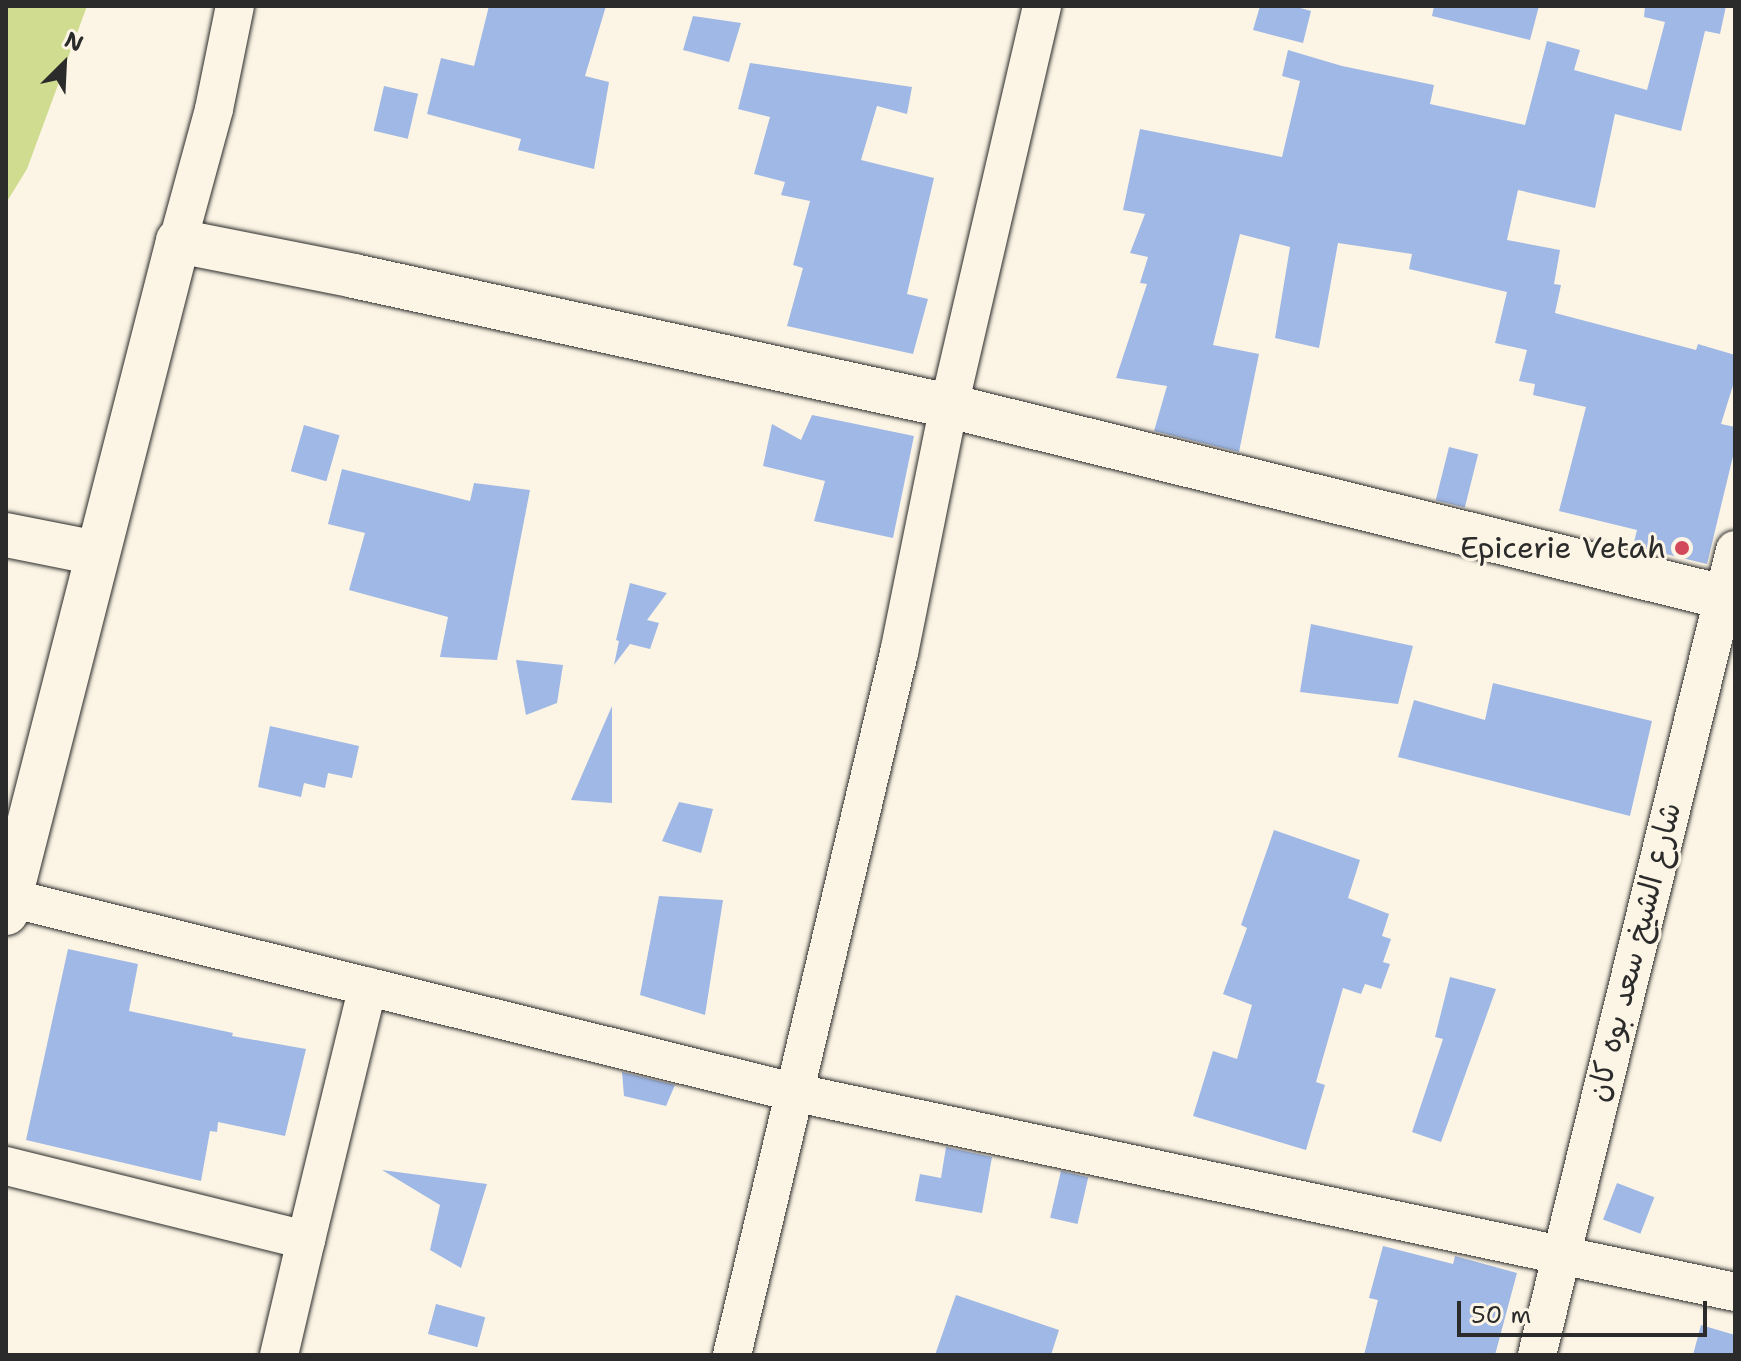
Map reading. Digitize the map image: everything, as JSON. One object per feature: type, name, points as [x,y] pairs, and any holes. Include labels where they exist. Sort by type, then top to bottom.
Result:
[{"type":"street","points":[[235,6],[214,109],[8,906],[368,986],[797,1093],[1559,1252],[1735,1292]]},
{"type":"street","points":[[732,1355],[797,1093],[899,653],[949,406],[1042,6]]},
{"type":"street","points":[[178,241],[354,276],[949,406],[1729,599]]},
{"type":"street","points":[[6,535],[97,553]]},
{"type":"street","name":"شارع الشيخ سعد بوه كان","points":[[1537,1355],[1559,1252],[1729,599],[1735,550]]},
{"type":"street","points":[[279,1355],[368,986]]},
{"type":"street","points":[[6,1166],[306,1240]]},
{"type":"green space","points":[[6,6],[87,6],[27,169],[6,203]]},
{"type":"building","points":[[489,6],[606,6],[585,76],[609,82],[594,169],[518,150],[521,139],[427,114],[441,58],[474,66]]},
{"type":"building","points":[[1260,6],[1293,6],[1311,11],[1303,43],[1253,30]]},
{"type":"building","points":[[1434,6],[1539,6],[1530,40],[1432,16]]},
{"type":"building","points":[[1645,6],[1726,6],[1720,34],[1705,31],[1681,131],[1615,114],[1595,208],[1518,190],[1507,240],[1560,250],[1554,284],[1561,285],[1555,313],[1696,350],[1698,344],[1735,355],[1735,379],[1721,424],[1735,427],[1735,448],[1707,564],[1633,546],[1637,530],[1559,511],[1586,407],[1533,395],[1535,384],[1519,381],[1527,350],[1495,343],[1507,292],[1409,269],[1412,254],[1338,243],[1319,348],[1275,338],[1290,247],[1240,234],[1213,345],[1259,354],[1239,452],[1154,431],[1167,386],[1116,378],[1147,284],[1140,283],[1148,257],[1130,253],[1145,214],[1123,210],[1140,129],[1282,157],[1300,81],[1282,76],[1288,50],[1342,66],[1434,85],[1430,104],[1525,125],[1547,41],[1580,50],[1574,70],[1647,90],[1665,22],[1644,17]]},
{"type":"building","points":[[693,16],[741,23],[729,62],[683,50]]},
{"type":"building","points":[[750,63],[912,87],[907,114],[877,106],[861,160],[934,178],[907,294],[928,299],[913,354],[787,326],[803,268],[793,265],[810,201],[781,195],[785,182],[754,174],[770,117],[738,109]]},
{"type":"building","points":[[384,86],[418,94],[408,139],[374,131]]},
{"type":"building","points":[[812,415],[914,436],[893,538],[814,521],[825,481],[763,466],[772,424],[801,440]]},
{"type":"building","points":[[304,425],[340,435],[326,481],[291,471]]},
{"type":"building","points":[[1449,447],[1478,454],[1465,508],[1436,500]]},
{"type":"building","points":[[342,469],[470,501],[474,483],[530,490],[497,660],[440,657],[448,617],[349,590],[365,533],[328,524]]},
{"type":"building","points":[[630,583],[667,593],[647,620],[659,623],[650,649],[630,644],[614,665],[619,641],[616,640]]},
{"type":"building","points":[[1311,624],[1413,646],[1398,704],[1300,692]]},
{"type":"building","points":[[516,660],[563,665],[557,703],[526,715]]},
{"type":"building","points":[[1493,683],[1652,721],[1630,816],[1398,757],[1414,700],[1485,720]]},
{"type":"building","points":[[612,706],[612,803],[571,800]]},
{"type":"building","points":[[270,726],[359,746],[352,778],[328,773],[325,788],[304,783],[301,797],[258,787]]},
{"type":"building","points":[[679,802],[713,809],[701,853],[662,841]]},
{"type":"building","points":[[1274,830],[1360,860],[1348,898],[1389,914],[1382,936],[1391,939],[1383,962],[1390,964],[1381,989],[1365,984],[1361,994],[1343,988],[1316,1082],[1325,1085],[1306,1150],[1193,1116],[1213,1051],[1237,1059],[1252,1005],[1223,994],[1247,928],[1241,925]]},
{"type":"building","points":[[659,896],[723,900],[705,1015],[640,995]]},
{"type":"building","points":[[68,949],[138,964],[129,1011],[233,1033],[232,1036],[306,1049],[285,1136],[218,1122],[217,1132],[210,1131],[201,1181],[26,1140]]},
{"type":"building","points":[[1450,977],[1496,989],[1441,1142],[1412,1132],[1443,1039],[1435,1037]]},
{"type":"building","points":[[622,1072],[675,1085],[666,1106],[624,1096]]},
{"type":"building","points":[[946,1147],[992,1157],[982,1213],[915,1201],[920,1174],[941,1178]]},
{"type":"building","points":[[382,1170],[487,1184],[461,1268],[430,1250],[440,1205]]},
{"type":"building","points":[[1061,1171],[1088,1177],[1077,1224],[1050,1218]]},
{"type":"building","points":[[1617,1183],[1654,1197],[1640,1234],[1603,1219]]},
{"type":"building","points":[[1383,1246],[1453,1264],[1455,1256],[1517,1273],[1495,1355],[1364,1355],[1378,1300],[1369,1298]]},
{"type":"building","points":[[956,1295],[1059,1330],[1051,1355],[935,1355]]},
{"type":"building","points":[[436,1304],[485,1317],[477,1347],[428,1334]]},
{"type":"building","points":[[1701,1325],[1735,1335],[1735,1355],[1693,1355]]},
{"type":"place","name":"Epicerie Vetah","points":[[1682,548]]}]
